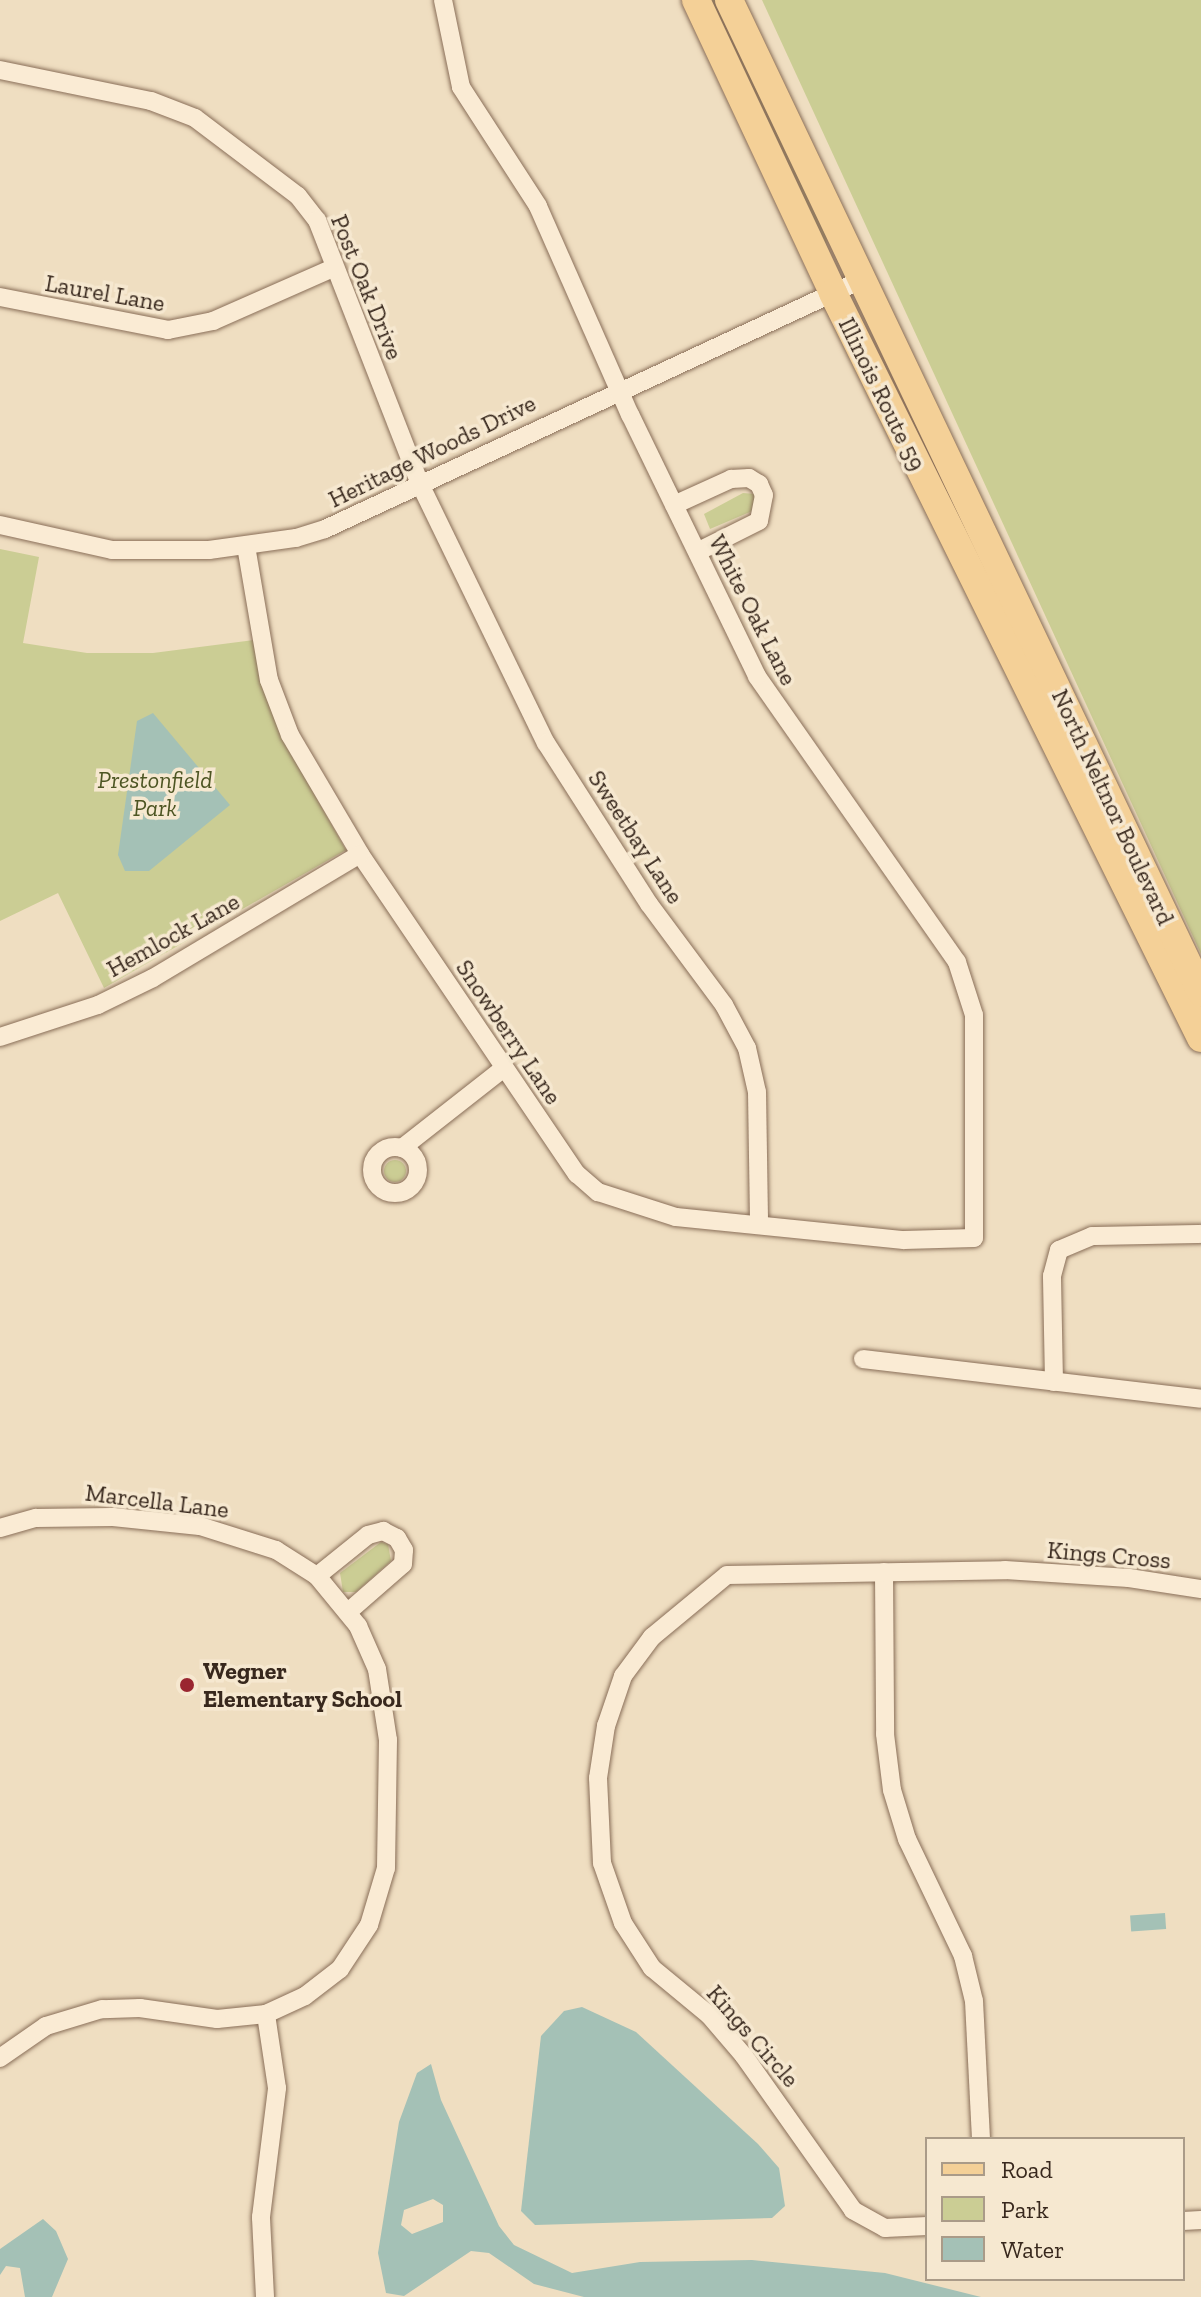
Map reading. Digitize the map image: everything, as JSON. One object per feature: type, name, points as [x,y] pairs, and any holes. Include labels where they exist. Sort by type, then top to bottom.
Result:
[{"type":"main road","name":"Illinois Route 59","points":[[696,0],[833,293],[1076,784]]},
{"type":"main road","name":"Illinois Route 59","points":[[729,0],[1026,622]]},
{"type":"main road","name":"North Neltnor Boulevard","points":[[1026,622],[1201,992]]},
{"type":"main road","name":"North Neltnor Boulevard","points":[[1076,784],[1201,1038]]},
{"type":"street","name":"White Oak Lane","points":[[443,0],[461,87],[538,206],[619,389],[775,709],[957,962],[974,1015],[974,1238]]},
{"type":"street","name":"Post Oak Drive","points":[[0,70],[151,101],[195,118],[298,196],[317,220],[333,268],[420,484]]},
{"type":"street","name":"Laurel Lane","points":[[0,297],[168,330],[213,321],[333,268]]},
{"type":"street","name":"Heritage Woods Drive","points":[[0,525],[112,550],[246,546],[325,529],[619,389],[861,280]]},
{"type":"street","points":[[674,505],[731,479],[749,478],[759,484],[764,495],[759,521],[697,552]]},
{"type":"street","name":"Sweetbay Lane","points":[[420,484],[546,743],[741,1037],[757,1092],[759,1225]]},
{"type":"street","name":"Snowberry Lane","points":[[246,546],[269,680],[290,735],[360,854],[577,1174],[598,1192],[676,1217],[904,1240],[974,1238]]},
{"type":"street","name":"Hemlock Lane","points":[[0,1037],[98,1005],[153,978],[360,854]]},
{"type":"street","points":[[402,1148],[504,1068]]},
{"type":"street","points":[[1054,1382],[1052,1276],[1059,1250],[1092,1236],[1201,1234]]},
{"type":"street","points":[[863,1359],[1201,1399]]},
{"type":"street","name":"Marcella Lane","points":[[0,1528],[21,1520],[75,1515],[200,1526],[276,1550],[317,1576],[348,1612],[377,1669],[385,1703],[386,1868],[369,1925],[340,1969],[305,1996],[266,2014],[217,2019],[140,2008],[102,2009],[61,2019],[3,2049]]},
{"type":"street","points":[[317,1576],[368,1535],[383,1531],[397,1538],[404,1550],[403,1564],[348,1612]]},
{"type":"street","name":"Kings Circle","points":[[925,2226],[885,2228],[853,2210],[744,2056],[709,2015],[652,1968],[623,1923],[602,1863],[598,1778],[606,1726],[623,1676],[652,1637],[727,1575],[1013,1570]]},
{"type":"street","name":"Kings Cross","points":[[1013,1570],[1129,1578],[1201,1589]]},
{"type":"street","points":[[884,1572],[885,1734],[892,1790],[907,1839],[963,1956],[974,2001],[981,2137]]},
{"type":"street","points":[[265,2297],[261,2217],[277,2088],[266,2014]]},
{"type":"green space","points":[[708,0],[717,0],[827,234],[826,246]]},
{"type":"green space","points":[[762,0],[1201,0],[1201,954]]},
{"type":"green space","points":[[743,493],[755,494],[757,509],[710,529],[704,514]]},
{"type":"green space","name":"Prestonfield Park","points":[[0,549],[39,557],[23,643],[87,653],[153,653],[254,640],[284,741],[346,850],[104,988],[58,893],[0,921]]},
{"type":"green space","points":[[395,1160],[403,1163],[406,1171],[403,1179],[395,1182],[387,1179],[384,1171],[387,1163]]},
{"type":"green space","points":[[381,1542],[388,1544],[391,1561],[356,1592],[343,1592],[340,1573]]},
{"type":"water","points":[[153,713],[230,805],[149,871],[125,871],[118,855],[137,721]]},
{"type":"water","points":[[1165,1913],[1166,1929],[1131,1931],[1130,1915]]},
{"type":"water","points":[[582,2007],[636,2032],[758,2144],[779,2168],[785,2206],[772,2218],[535,2225],[521,2211],[541,2036],[564,2011]]},
{"type":"water","points":[[431,2064],[441,2100],[499,2226],[514,2245],[572,2273],[640,2262],[752,2260],[885,2273],[981,2297],[584,2297],[534,2284],[489,2253],[471,2251],[404,2296],[386,2293],[378,2253],[399,2122],[417,2073]],"holes":[[[433,2199],[443,2205],[443,2222],[412,2234],[401,2225],[404,2210]]]},
{"type":"water","points":[[43,2219],[56,2231],[68,2259],[52,2297],[25,2297],[20,2268],[6,2266],[0,2275],[0,2249]]},
{"type":"place","name":"Wegner Elementary School","points":[[187,1685]]}]
